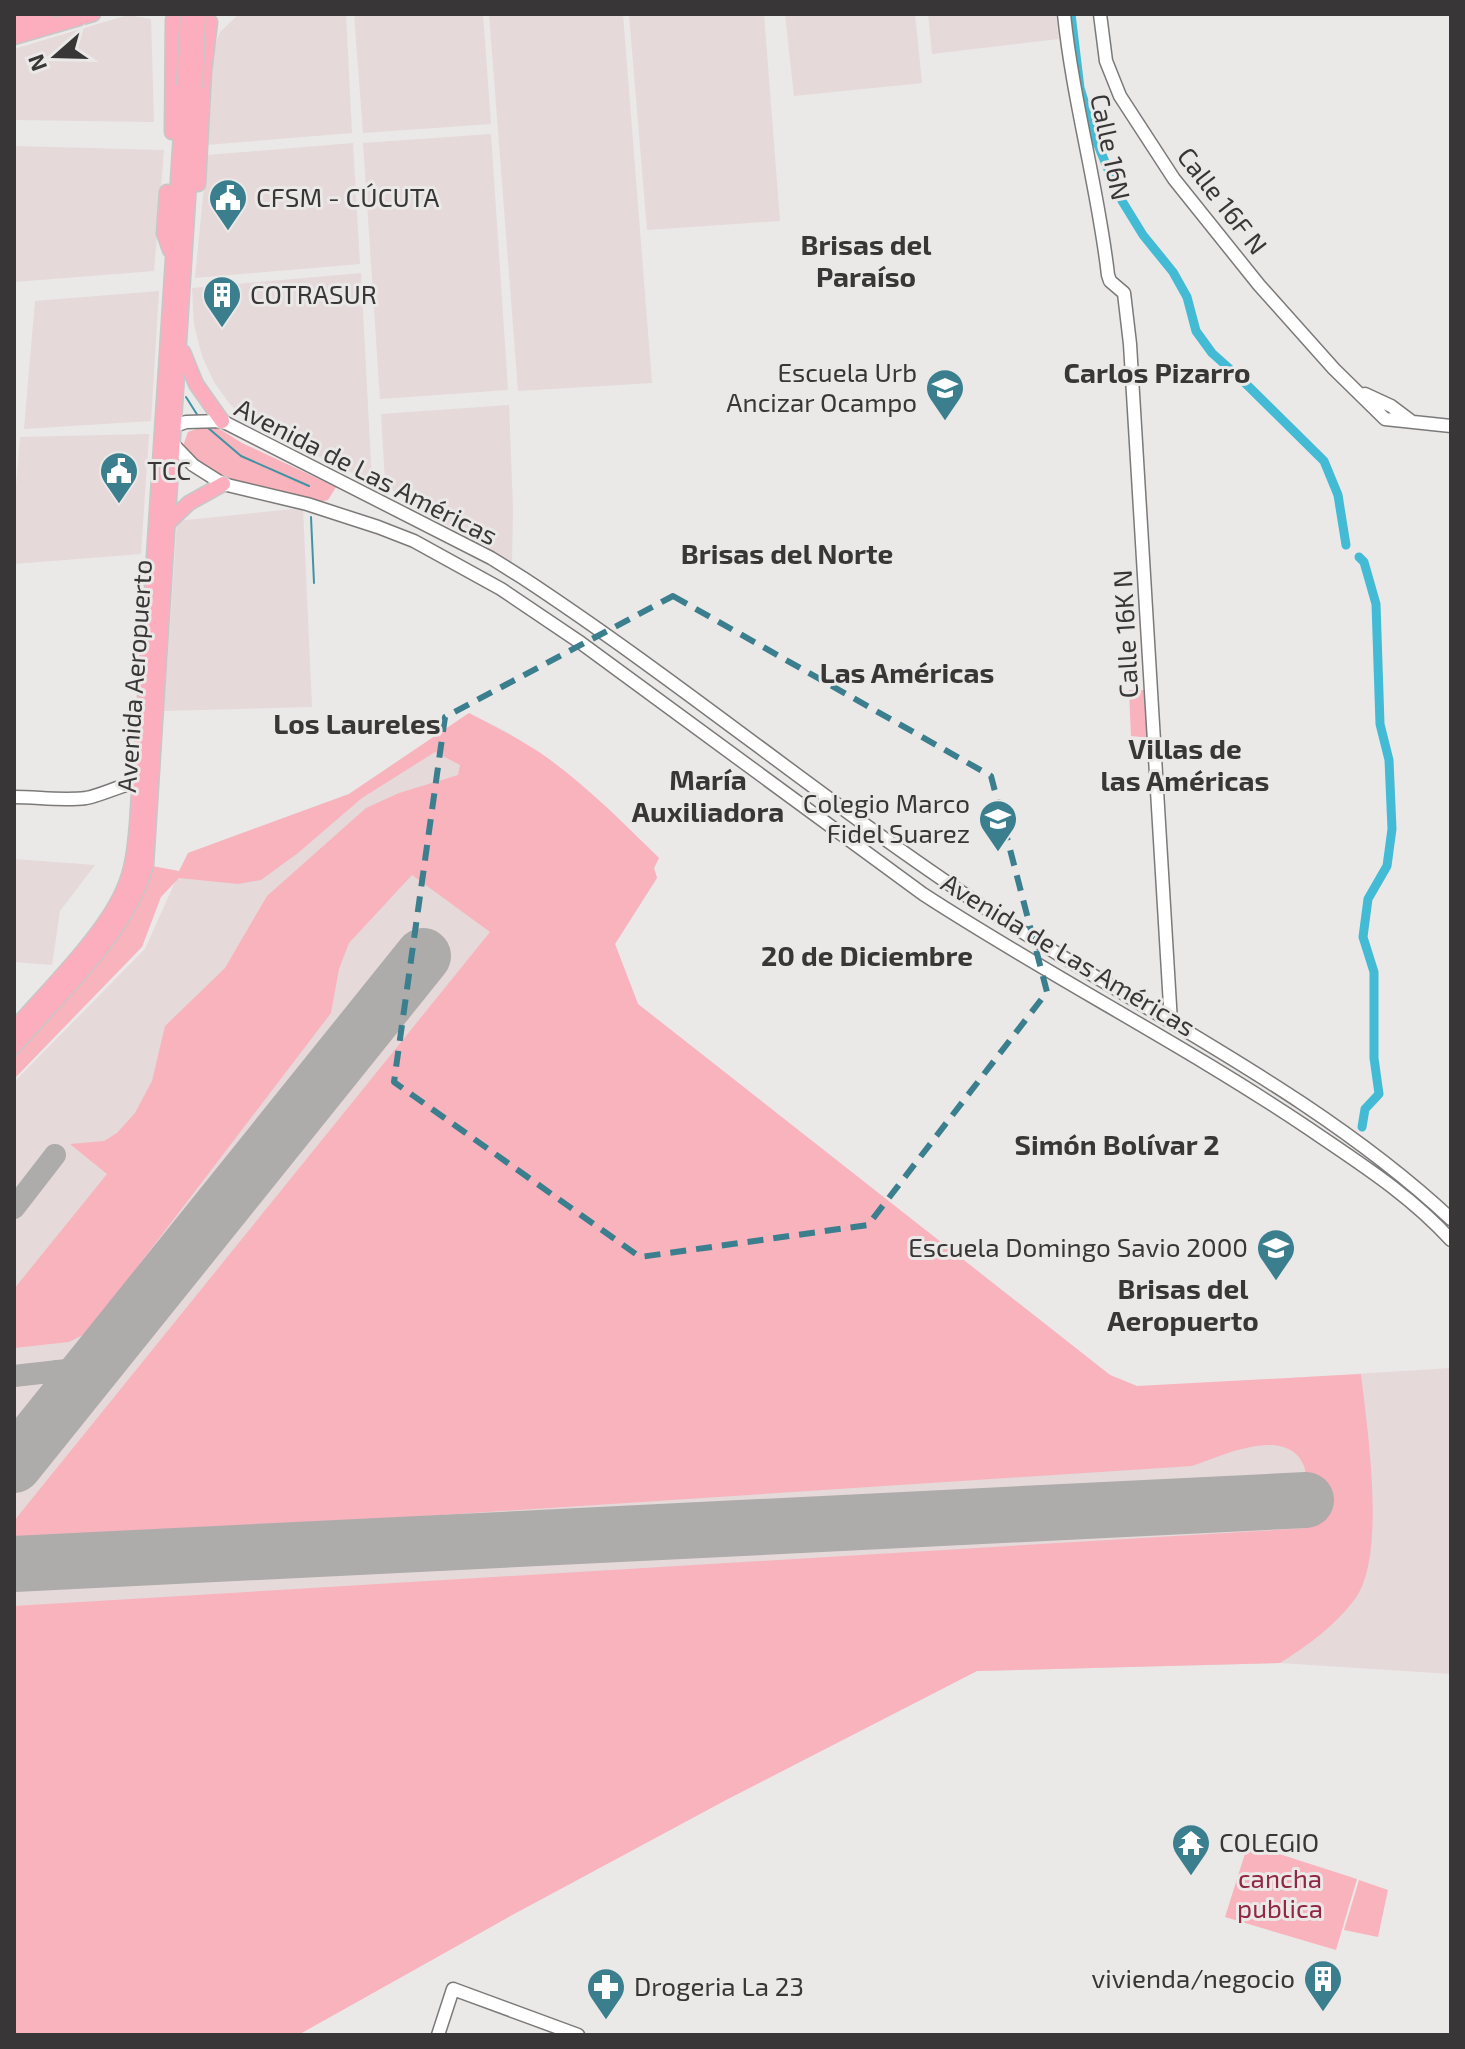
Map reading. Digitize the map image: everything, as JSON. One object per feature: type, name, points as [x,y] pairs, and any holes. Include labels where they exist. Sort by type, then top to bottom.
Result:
[{"type":"main road","points":[[14,24],[48,14]]},
{"type":"main road","points":[[14,37],[93,14]]},
{"type":"main road","points":[[179,260],[189,87],[188,14]]},
{"type":"main road","name":"Calle 16N","points":[[1064,14],[1072,75],[1102,218],[1108,275],[1120,290]]},
{"type":"main road","name":"Calle 16F N","points":[[1100,14],[1106,61],[1113,81],[1174,179],[1259,285],[1355,390],[1386,412],[1414,423],[1451,426]]},
{"type":"main road","points":[[179,260],[164,233],[172,126],[170,17],[185,25],[198,26],[210,17]]},
{"type":"main road","points":[[189,87],[210,17]]},
{"type":"main road","points":[[179,260],[193,237],[210,17]]},
{"type":"main road","name":"Avenida Aeropuerto","points":[[14,1047],[113,932],[132,905],[146,865],[145,782],[180,343],[179,260]]},
{"type":"main road","name":"Avenida Aeropuerto","points":[[14,1029],[119,901],[134,855],[145,782],[168,523],[179,260]]},
{"type":"main road","name":"Calle 16K N","points":[[1120,290],[1130,344],[1171,1022]]},
{"type":"main road","points":[[180,343],[196,384],[216,421]]},
{"type":"main road","name":"Avenida de Las Américas","points":[[174,426],[216,421],[491,558],[737,728],[824,795],[983,907],[1359,1141],[1412,1182],[1451,1219]]},
{"type":"main road","name":"Avenida de Las Américas","points":[[173,444],[193,465],[223,484],[307,504],[378,527],[414,541],[501,589],[581,643],[858,847],[976,928],[1162,1036],[1352,1156],[1430,1217],[1451,1240]]},
{"type":"main road","points":[[168,523],[189,503],[223,484]]},
{"type":"main road","points":[[14,797],[85,798],[145,782]]},
{"type":"main road","points":[[976,928],[985,917],[983,907]]},
{"type":"main road","points":[[1009,947],[1005,943],[1004,932],[1012,925]]},
{"type":"main road","points":[[1333,1145],[1341,1139],[1342,1130]]},
{"type":"main road","points":[[1352,1156],[1352,1147],[1359,1141]]},
{"type":"main road","points":[[438,2035],[453,1989],[578,2035]]},
{"type":"highlighted area","points":[[673,596],[991,776],[1047,992],[868,1225],[640,1257],[394,1082],[445,717]]},
{"type":"shaded area","points":[[239,14],[346,14],[352,133],[206,145],[212,53],[220,32]]},
{"type":"shaded area","points":[[354,14],[483,14],[491,124],[363,133]]},
{"type":"shaded area","points":[[489,14],[623,14],[652,383],[518,391]]},
{"type":"shaded area","points":[[629,14],[764,14],[780,221],[647,230]]},
{"type":"shaded area","points":[[785,14],[915,14],[922,83],[794,96]]},
{"type":"shaded area","points":[[928,14],[1056,14],[1059,39],[932,54]]},
{"type":"shaded area","points":[[128,15],[151,19],[154,122],[14,120],[14,49]]},
{"type":"shaded area","points":[[491,134],[508,390],[380,399],[363,143]]},
{"type":"shaded area","points":[[353,143],[360,264],[195,278],[207,155]]},
{"type":"shaded area","points":[[14,146],[164,150],[154,271],[14,282]]},
{"type":"shaded area","points":[[361,273],[372,483],[248,421],[229,403],[214,382],[202,356],[194,325],[192,288]]},
{"type":"shaded area","points":[[159,291],[151,421],[24,429],[35,301]]},
{"type":"shaded area","points":[[509,405],[512,564],[397,495],[385,482],[381,414]]},
{"type":"shaded area","points":[[149,434],[141,554],[14,564],[14,510],[20,437]]},
{"type":"shaded area","points":[[303,508],[312,707],[164,711],[177,521]]},
{"type":"shaded area","points":[[469,713],[507,732],[550,760],[610,810],[659,858],[654,868],[657,878],[615,944],[638,1004],[1110,1375],[1137,1386],[1160,1386],[1451,1368],[1451,1674],[1280,1663],[977,1671],[726,1800],[298,2035],[14,2035],[14,1082],[145,949],[188,853],[349,794]]},
{"type":"shaded area","points":[[14,859],[95,865],[60,911],[52,965],[14,962]]},
{"type":"green space","points":[[202,427],[218,428],[242,443],[336,487],[328,500],[315,503],[227,480],[211,471],[183,446],[188,432]]},
{"type":"green space","points":[[1129,690],[1146,690],[1150,738],[1131,736]]},
{"type":"green space","points":[[469,713],[530,746],[564,770],[659,858],[654,868],[657,878],[615,944],[638,1004],[1110,1375],[1137,1386],[1361,1374],[1373,1523],[1365,1579],[1355,1599],[1339,1618],[1280,1663],[977,1671],[726,1800],[298,2035],[14,2035],[14,1606],[1308,1528],[1304,1466],[1295,1454],[1283,1447],[1269,1445],[1252,1446],[1192,1466],[14,1543],[14,1521],[490,932],[412,875],[349,943],[339,969],[331,1013],[87,1333],[69,1342],[14,1348],[14,1289],[107,1174],[70,1144],[104,1141],[117,1133],[135,1113],[152,1081],[165,1026],[225,968],[267,896],[366,808],[399,793],[458,775],[460,765],[435,752],[362,798],[261,880],[238,884],[179,878],[161,897],[142,947],[14,1079],[14,1048],[131,919],[145,891],[152,866],[179,871],[188,853],[349,794]]},
{"type":"green space","name":"cancha publica","points":[[1248,1844],[1357,1879],[1336,1950],[1225,1917]]},
{"type":"green space","points":[[1359,1880],[1388,1890],[1378,1937],[1344,1930]]},
{"type":"waterway","points":[[1071,14],[1080,88],[1096,140],[1119,196],[1143,235],[1173,272],[1187,297],[1196,331],[1212,353],[1324,461],[1338,495],[1346,545]]},
{"type":"waterway","points":[[186,397],[198,416]]},
{"type":"waterway","points":[[207,427],[241,456],[309,486]]},
{"type":"waterway","points":[[311,517],[314,583]]},
{"type":"waterway","points":[[1359,557],[1364,562],[1376,604],[1380,724],[1389,760],[1392,829],[1387,866],[1368,899],[1363,937],[1374,972],[1374,1058],[1379,1094],[1365,1109],[1362,1127]]},
{"type":"taxiway","points":[[14,1208],[55,1155]]},
{"type":"taxiway","points":[[14,1376],[67,1370],[98,1361]]},
{"type":"taxiway","points":[[55,1371],[72,1381],[71,1393]]},
{"type":"runway","points":[[14,1465],[423,956]]},
{"type":"runway","points":[[14,1564],[1306,1500]]},
{"type":"place","name":"CFSM - CÚCUTA","points":[[228,232]]},
{"type":"place","name":"COTRASUR","points":[[222,329]]},
{"type":"place","name":"Escuela Urb Ancizar Ocampo","points":[[945,422]]},
{"type":"place","name":"TCC","points":[[119,505]]},
{"type":"place","name":"Colegio Marco Fidel Suarez","points":[[998,853]]},
{"type":"place","name":"Escuela Domingo Savio 2000","points":[[1276,1282]]},
{"type":"place","name":"COLEGIO","points":[[1191,1877]]},
{"type":"place","name":"vivienda/negocio","points":[[1323,2013]]},
{"type":"place","name":"Drogeria La 23","points":[[606,2021]]},
{"type":"district","name":"Brisas del Paraíso","points":[[866,261]]},
{"type":"district","name":"Carlos Pizarro","points":[[1157,373]]},
{"type":"district","name":"Brisas del Norte","points":[[787,554]]},
{"type":"district","name":"Las Américas","points":[[907,673]]},
{"type":"district","name":"Los Laureles","points":[[357,724]]},
{"type":"district","name":"Villas de las Américas","points":[[1185,765]]},
{"type":"district","name":"María Auxiliadora","points":[[708,796]]},
{"type":"district","name":"20 de Diciembre","points":[[867,956]]},
{"type":"district","name":"Simón Bolívar 2","points":[[1117,1145]]},
{"type":"district","name":"Brisas del Aeropuerto","points":[[1183,1305]]}]
